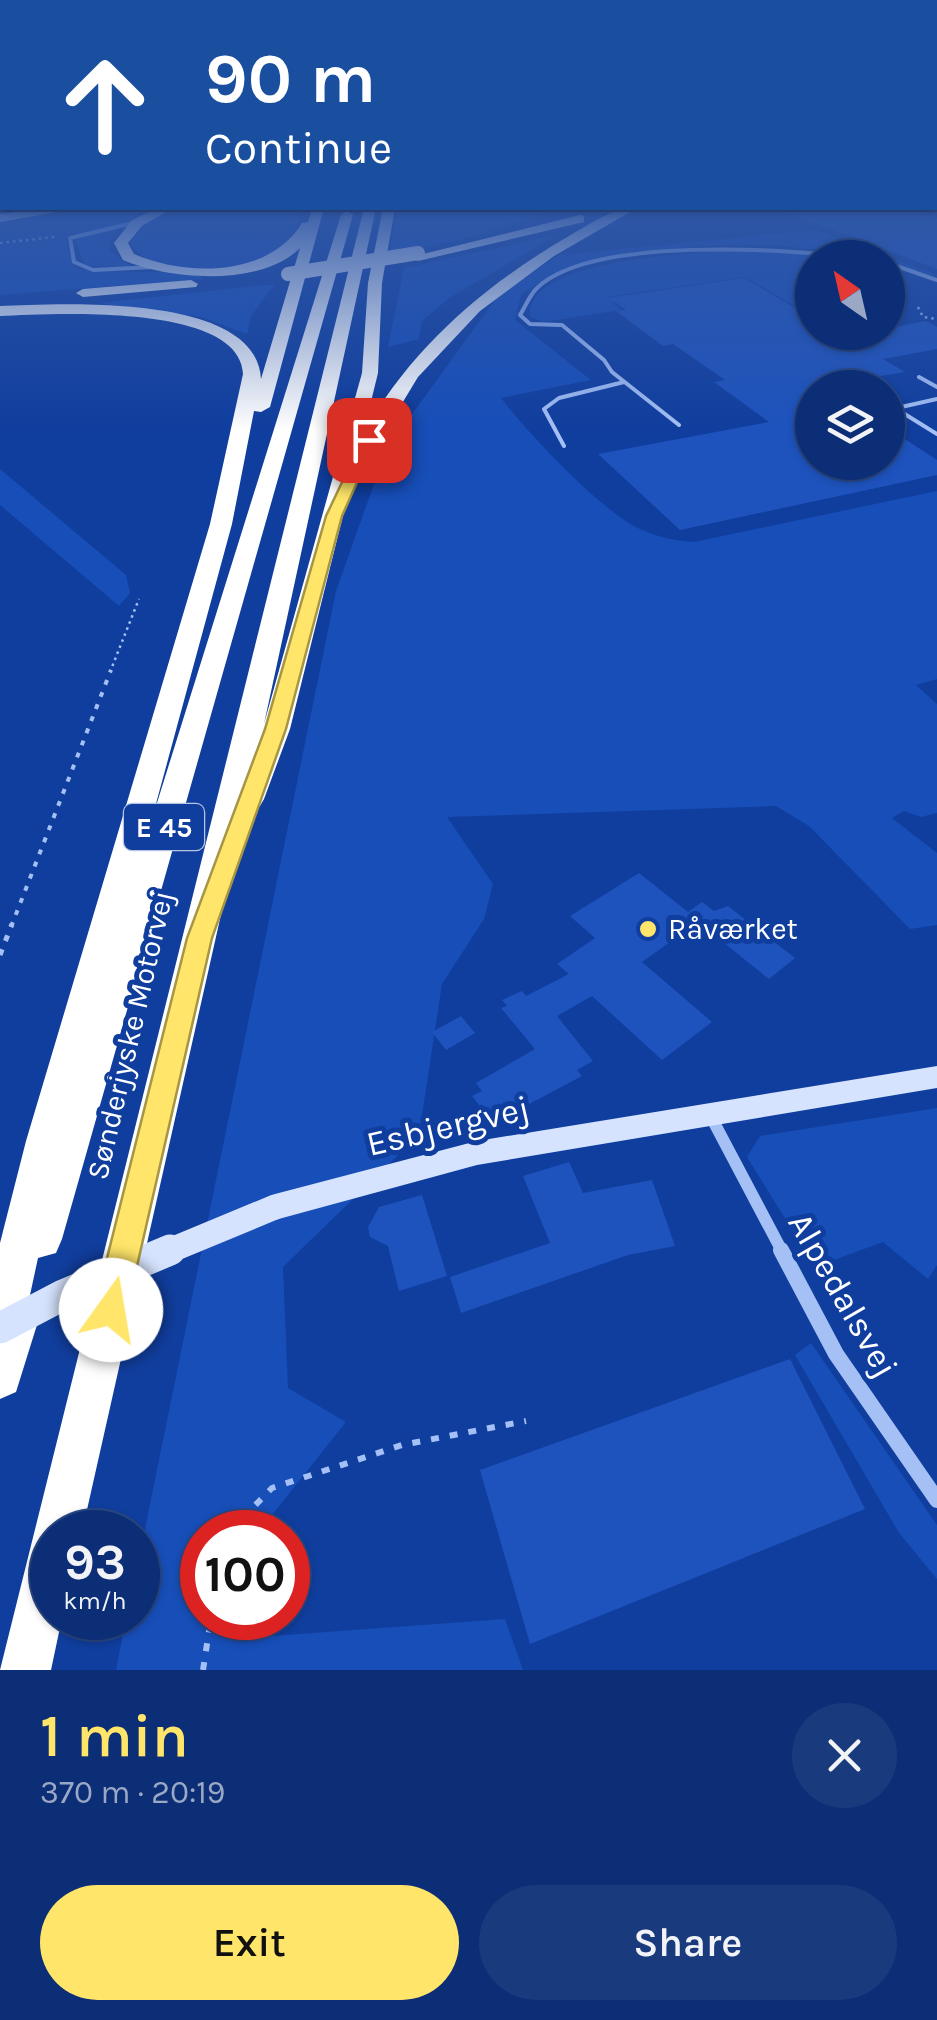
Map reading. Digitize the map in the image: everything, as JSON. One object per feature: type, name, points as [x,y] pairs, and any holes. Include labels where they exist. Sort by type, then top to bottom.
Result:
[{"type":"highway","points":[[0,298],[280,275]]},
{"type":"highway","points":[[221,524],[249,450],[298,275]]},
{"type":"highway","name":"Sønderjyske Motorvej","points":[[0,1376],[330,275]]},
{"type":"highway","name":"Sønderjyske Motorvej","points":[[62,1510],[354,275]]},
{"type":"highway","points":[[200,938],[276,729],[334,516],[370,373],[377,275]]},
{"type":"highway","points":[[334,516],[387,407],[455,323],[512,275]]},
{"type":"highway","points":[[0,311],[150,314],[214,330],[243,349],[251,360],[252,380],[221,524],[45,1141],[0,1329]]},
{"type":"highway","points":[[24,1670],[31,1640]]},
{"type":"main road","name":"Esbjergvej","points":[[0,1329],[99,1278],[275,1207],[477,1153],[937,1077]]},
{"type":"street","name":"Alpedalsvej","points":[[708,1112],[836,1354],[937,1500]]},
{"type":"lane","points":[[558,275],[522,302],[520,315],[530,324],[562,324],[624,382],[678,424]]},
{"type":"lane","points":[[920,377],[937,387]]},
{"type":"lane","points":[[564,446],[544,409],[559,398],[624,382]]},
{"type":"lane","points":[[905,406],[937,399]]},
{"type":"lane","points":[[905,414],[937,434]]},
{"type":"path","points":[[918,307],[923,317],[937,319]]},
{"type":"path","points":[[0,955],[139,599]]},
{"type":"path","points":[[250,1510],[272,1488],[402,1445],[526,1421]]},
{"type":"path","points":[[203,1670],[208,1640]]},
{"type":"shaded area","points":[[0,275],[199,275],[203,279],[0,295]]},
{"type":"shaded area","points":[[403,275],[489,275],[449,298],[422,321],[419,339],[388,347]]},
{"type":"shaded area","points":[[529,275],[558,275],[521,295],[515,320],[591,380],[501,398],[577,481],[634,526],[694,542],[937,491],[937,679],[916,685],[937,704],[937,813],[921,817],[904,811],[892,818],[937,853],[937,925],[910,929],[809,826],[776,806],[447,817],[493,884],[484,919],[442,984],[419,1135],[283,1267],[288,1388],[346,1422],[276,1510],[180,1510],[180,1640],[310,1640],[310,1633],[505,1619],[523,1670],[116,1670],[122,1640],[160,1640],[160,1510],[149,1510],[336,591],[386,450],[498,296]]},
{"type":"shaded area","points":[[574,275],[795,275],[795,306],[745,277],[608,297],[621,310],[543,322],[530,317],[536,296]]},
{"type":"shaded area","points":[[275,284],[251,316],[247,334],[202,317],[99,303]]},
{"type":"shaded area","points":[[0,469],[126,575],[130,593],[119,606],[0,505]]},
{"type":"shaded area","points":[[937,1108],[937,1265],[928,1279],[883,1242],[815,1267],[747,1157],[760,1136]]},
{"type":"shaded area","points":[[811,1343],[937,1525],[937,1579],[899,1533],[795,1355]]},
{"type":"building","points":[[744,278],[795,308],[795,350],[905,350],[905,325],[926,321],[937,327],[937,349],[883,359],[902,370],[795,370],[795,480],[905,480],[905,439],[937,460],[937,475],[680,530],[598,454],[769,422],[714,382],[725,380],[673,344],[663,346],[616,311],[626,310],[608,298]]},
{"type":"building","points":[[639,873],[688,912],[702,902],[714,911],[728,906],[795,958],[769,979],[698,922],[642,962],[712,1022],[662,1060],[592,996],[557,1016],[593,1061],[577,1070],[582,1076],[503,1118],[498,1111],[488,1117],[472,1096],[482,1091],[476,1083],[535,1049],[501,1008],[507,1006],[502,1000],[522,991],[526,996],[569,974],[557,964],[595,938],[570,916]]},
{"type":"building","points":[[461,1016],[475,1033],[446,1050],[432,1032]]},
{"type":"building","points":[[569,1162],[583,1193],[652,1180],[675,1246],[628,1255],[461,1313],[450,1277],[550,1243],[523,1176]]},
{"type":"building","points":[[422,1195],[447,1276],[399,1291],[388,1246],[370,1237],[368,1227],[379,1207]]},
{"type":"building","points":[[790,1359],[865,1509],[530,1644],[480,1470]]},
{"type":"place","name":"Råværket","points":[[648,929]]},
{"type":"route","points":[[111,1310],[200,938],[276,729],[334,516],[369,440]]}]
